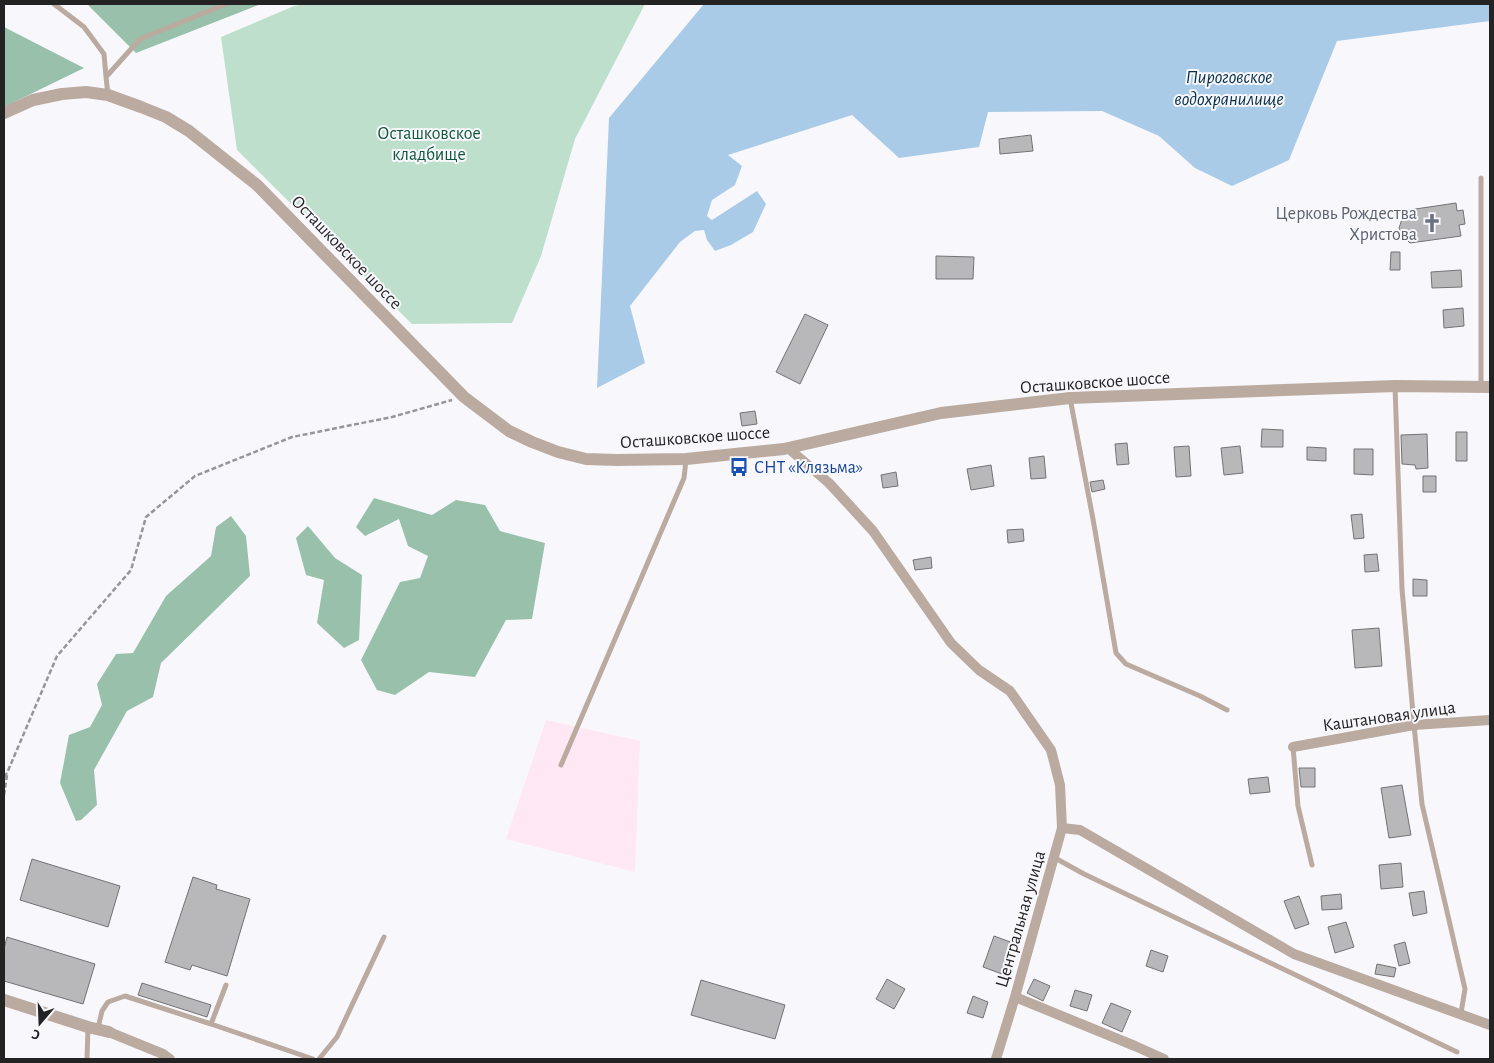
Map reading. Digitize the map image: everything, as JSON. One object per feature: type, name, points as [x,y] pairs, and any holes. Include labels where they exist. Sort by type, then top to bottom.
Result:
[{"type":"street","name":"Осташковское шоссе","points":[[4,113],[33,100],[62,94],[86,92],[108,95],[166,117],[189,131],[233,164],[256,185],[464,397],[509,430],[532,442],[558,452],[586,459],[686,459],[788,448],[941,413],[1070,398],[1395,386],[1485,388]]},
{"type":"street","name":"Центральная улица","points":[[788,448],[829,483],[873,531],[950,642],[979,670],[1010,691],[1050,750],[1060,785],[1062,828],[1055,858],[996,1059]]},
{"type":"street","name":"Каштановая улица","points":[[1293,747],[1414,725],[1490,720]]},
{"type":"street","points":[[1062,828],[1080,830],[1294,954],[1490,1025]]},
{"type":"street","points":[[1015,997],[1164,1059]]},
{"type":"street","points":[[4,1000],[98,1029],[163,1054],[170,1059]]},
{"type":"lane","points":[[54,4],[84,27],[104,54],[108,95]]},
{"type":"lane","points":[[106,77],[140,39],[226,4]]},
{"type":"lane","points":[[1481,178],[1485,388]]},
{"type":"lane","points":[[1395,386],[1402,589],[1422,804],[1465,989],[1461,1013]]},
{"type":"lane","points":[[1070,398],[1116,653],[1126,664],[1200,696],[1227,710]]},
{"type":"lane","points":[[561,766],[684,478],[686,459]]},
{"type":"lane","points":[[1293,747],[1298,806],[1312,865]]},
{"type":"lane","points":[[1055,858],[1084,874],[1457,1052]]},
{"type":"lane","points":[[320,1059],[337,1037],[384,937]]},
{"type":"lane","points":[[211,1024],[226,985]]},
{"type":"lane","points":[[87,1059],[98,1029],[102,1011],[108,1002],[125,996],[313,1059]]},
{"type":"path","points":[[4,795],[7,774],[57,656],[131,570],[146,517],[195,476],[292,437],[392,417],[464,397]]},
{"type":"path","points":[[4,777],[7,774]]},
{"type":"shaded area","points":[[546,720],[640,741],[635,872],[506,839]]},
{"type":"green space","points":[[87,4],[261,4],[136,53]]},
{"type":"green space","name":"Осташковское кладбище","points":[[306,4],[645,4],[575,139],[541,256],[512,323],[412,324],[237,150],[221,37],[294,6]]},
{"type":"green space","points":[[4,27],[84,68],[4,107]]},
{"type":"green space","points":[[374,498],[432,515],[456,500],[485,505],[500,531],[545,543],[532,619],[506,620],[475,677],[429,672],[395,695],[377,690],[361,660],[400,582],[420,578],[428,556],[408,546],[399,519],[365,536],[356,527]]},
{"type":"green space","points":[[231,516],[246,536],[250,576],[161,663],[153,697],[127,711],[94,770],[97,805],[81,820],[76,821],[60,783],[69,735],[90,727],[102,705],[97,684],[116,654],[133,653],[166,596],[211,556],[216,527]]},
{"type":"green space","points":[[308,526],[335,558],[362,575],[359,640],[344,648],[317,623],[324,580],[306,575],[296,538]]},
{"type":"water","name":"Пироговское водохранилище","points":[[704,4],[1490,4],[1490,21],[1337,41],[1289,160],[1232,186],[1195,168],[1159,136],[1102,111],[988,112],[979,147],[899,158],[852,115],[728,155],[742,166],[735,185],[712,200],[707,216],[712,220],[757,191],[766,204],[753,232],[731,245],[715,251],[707,240],[704,230],[695,231],[680,242],[630,306],[645,363],[597,388],[609,118]]},
{"type":"building","points":[[1031,135],[1033,151],[1000,154],[999,139]]},
{"type":"building","name":"Церковь Рождества Христова","points":[[1456,203],[1457,211],[1463,210],[1465,224],[1459,225],[1461,236],[1410,243],[1402,235],[1399,228],[1403,216],[1402,211]]},
{"type":"building","points":[[1391,252],[1400,252],[1400,270],[1390,270]]},
{"type":"building","points":[[936,256],[974,257],[973,279],[936,279]]},
{"type":"building","points":[[1461,270],[1462,287],[1432,288],[1431,272]]},
{"type":"building","points":[[1463,308],[1464,326],[1444,328],[1443,310]]},
{"type":"building","points":[[805,314],[828,325],[800,384],[776,372]]},
{"type":"building","points":[[755,411],[757,424],[742,426],[740,413]]},
{"type":"building","points":[[1262,429],[1283,430],[1283,447],[1261,447]]},
{"type":"building","points":[[1456,432],[1467,432],[1467,461],[1456,461]]},
{"type":"building","points":[[1427,434],[1428,468],[1416,469],[1415,465],[1402,464],[1401,435]]},
{"type":"building","points":[[1127,443],[1129,464],[1117,465],[1115,444]]},
{"type":"building","points":[[1189,446],[1191,476],[1176,477],[1174,447]]},
{"type":"building","points":[[1240,446],[1243,473],[1224,475],[1221,448]]},
{"type":"building","points":[[1307,447],[1326,448],[1326,461],[1307,460]]},
{"type":"building","points":[[1354,449],[1373,449],[1373,475],[1354,474]]},
{"type":"building","points":[[1044,456],[1046,478],[1031,479],[1029,458]]},
{"type":"building","points":[[991,465],[994,486],[971,490],[967,469]]},
{"type":"building","points":[[896,472],[898,486],[883,488],[881,475]]},
{"type":"building","points":[[1423,476],[1436,476],[1436,492],[1423,492]]},
{"type":"building","points":[[1103,480],[1105,489],[1092,492],[1090,482]]},
{"type":"building","points":[[1362,514],[1364,538],[1354,539],[1351,515]]},
{"type":"building","points":[[1023,529],[1024,541],[1008,543],[1007,530]]},
{"type":"building","points":[[1377,554],[1379,571],[1365,572],[1364,555]]},
{"type":"building","points":[[931,557],[932,568],[915,570],[913,560]]},
{"type":"building","points":[[1413,579],[1427,580],[1427,596],[1413,596]]},
{"type":"building","points":[[1379,628],[1382,666],[1355,668],[1352,630]]},
{"type":"building","points":[[1299,768],[1315,768],[1315,787],[1301,787]]},
{"type":"building","points":[[1268,777],[1270,792],[1250,794],[1248,779]]},
{"type":"building","points":[[1402,785],[1411,835],[1389,838],[1381,788]]},
{"type":"building","points":[[32,859],[120,886],[108,927],[20,900]]},
{"type":"building","points":[[1401,863],[1403,887],[1381,889],[1379,865]]},
{"type":"building","points":[[193,877],[217,885],[216,889],[250,899],[227,976],[192,965],[190,970],[165,962]]},
{"type":"building","points":[[1424,891],[1427,913],[1413,916],[1409,893]]},
{"type":"building","points":[[1341,894],[1342,909],[1322,910],[1321,896]]},
{"type":"building","points":[[1299,896],[1309,924],[1295,929],[1284,901]]},
{"type":"building","points":[[1346,922],[1354,947],[1335,953],[1328,927]]},
{"type":"building","points":[[994,936],[1013,943],[1002,974],[983,967]]},
{"type":"building","points":[[7,937],[95,964],[83,1004],[4,981],[4,949]]},
{"type":"building","points":[[1405,942],[1410,963],[1399,966],[1394,945]]},
{"type":"building","points":[[1151,950],[1168,956],[1163,972],[1146,966]]},
{"type":"building","points":[[1377,964],[1396,968],[1394,977],[1375,974]]},
{"type":"building","points":[[887,979],[905,989],[894,1009],[876,999]]},
{"type":"building","points":[[1034,979],[1050,986],[1043,1001],[1027,993]]},
{"type":"building","points":[[701,980],[785,1005],[775,1039],[691,1015]]},
{"type":"building","points":[[142,983],[211,1005],[207,1017],[138,995]]},
{"type":"building","points":[[1075,990],[1092,995],[1087,1011],[1070,1006]]},
{"type":"building","points":[[973,996],[988,1002],[983,1018],[967,1013]]},
{"type":"building","points":[[1111,1003],[1131,1011],[1122,1032],[1102,1023]]},
{"type":"place","name":"Церковь Рождества Христова","points":[[1432,223]]},
{"type":"place","name":"СНТ «Клязьма»","points":[[739,467]]}]
